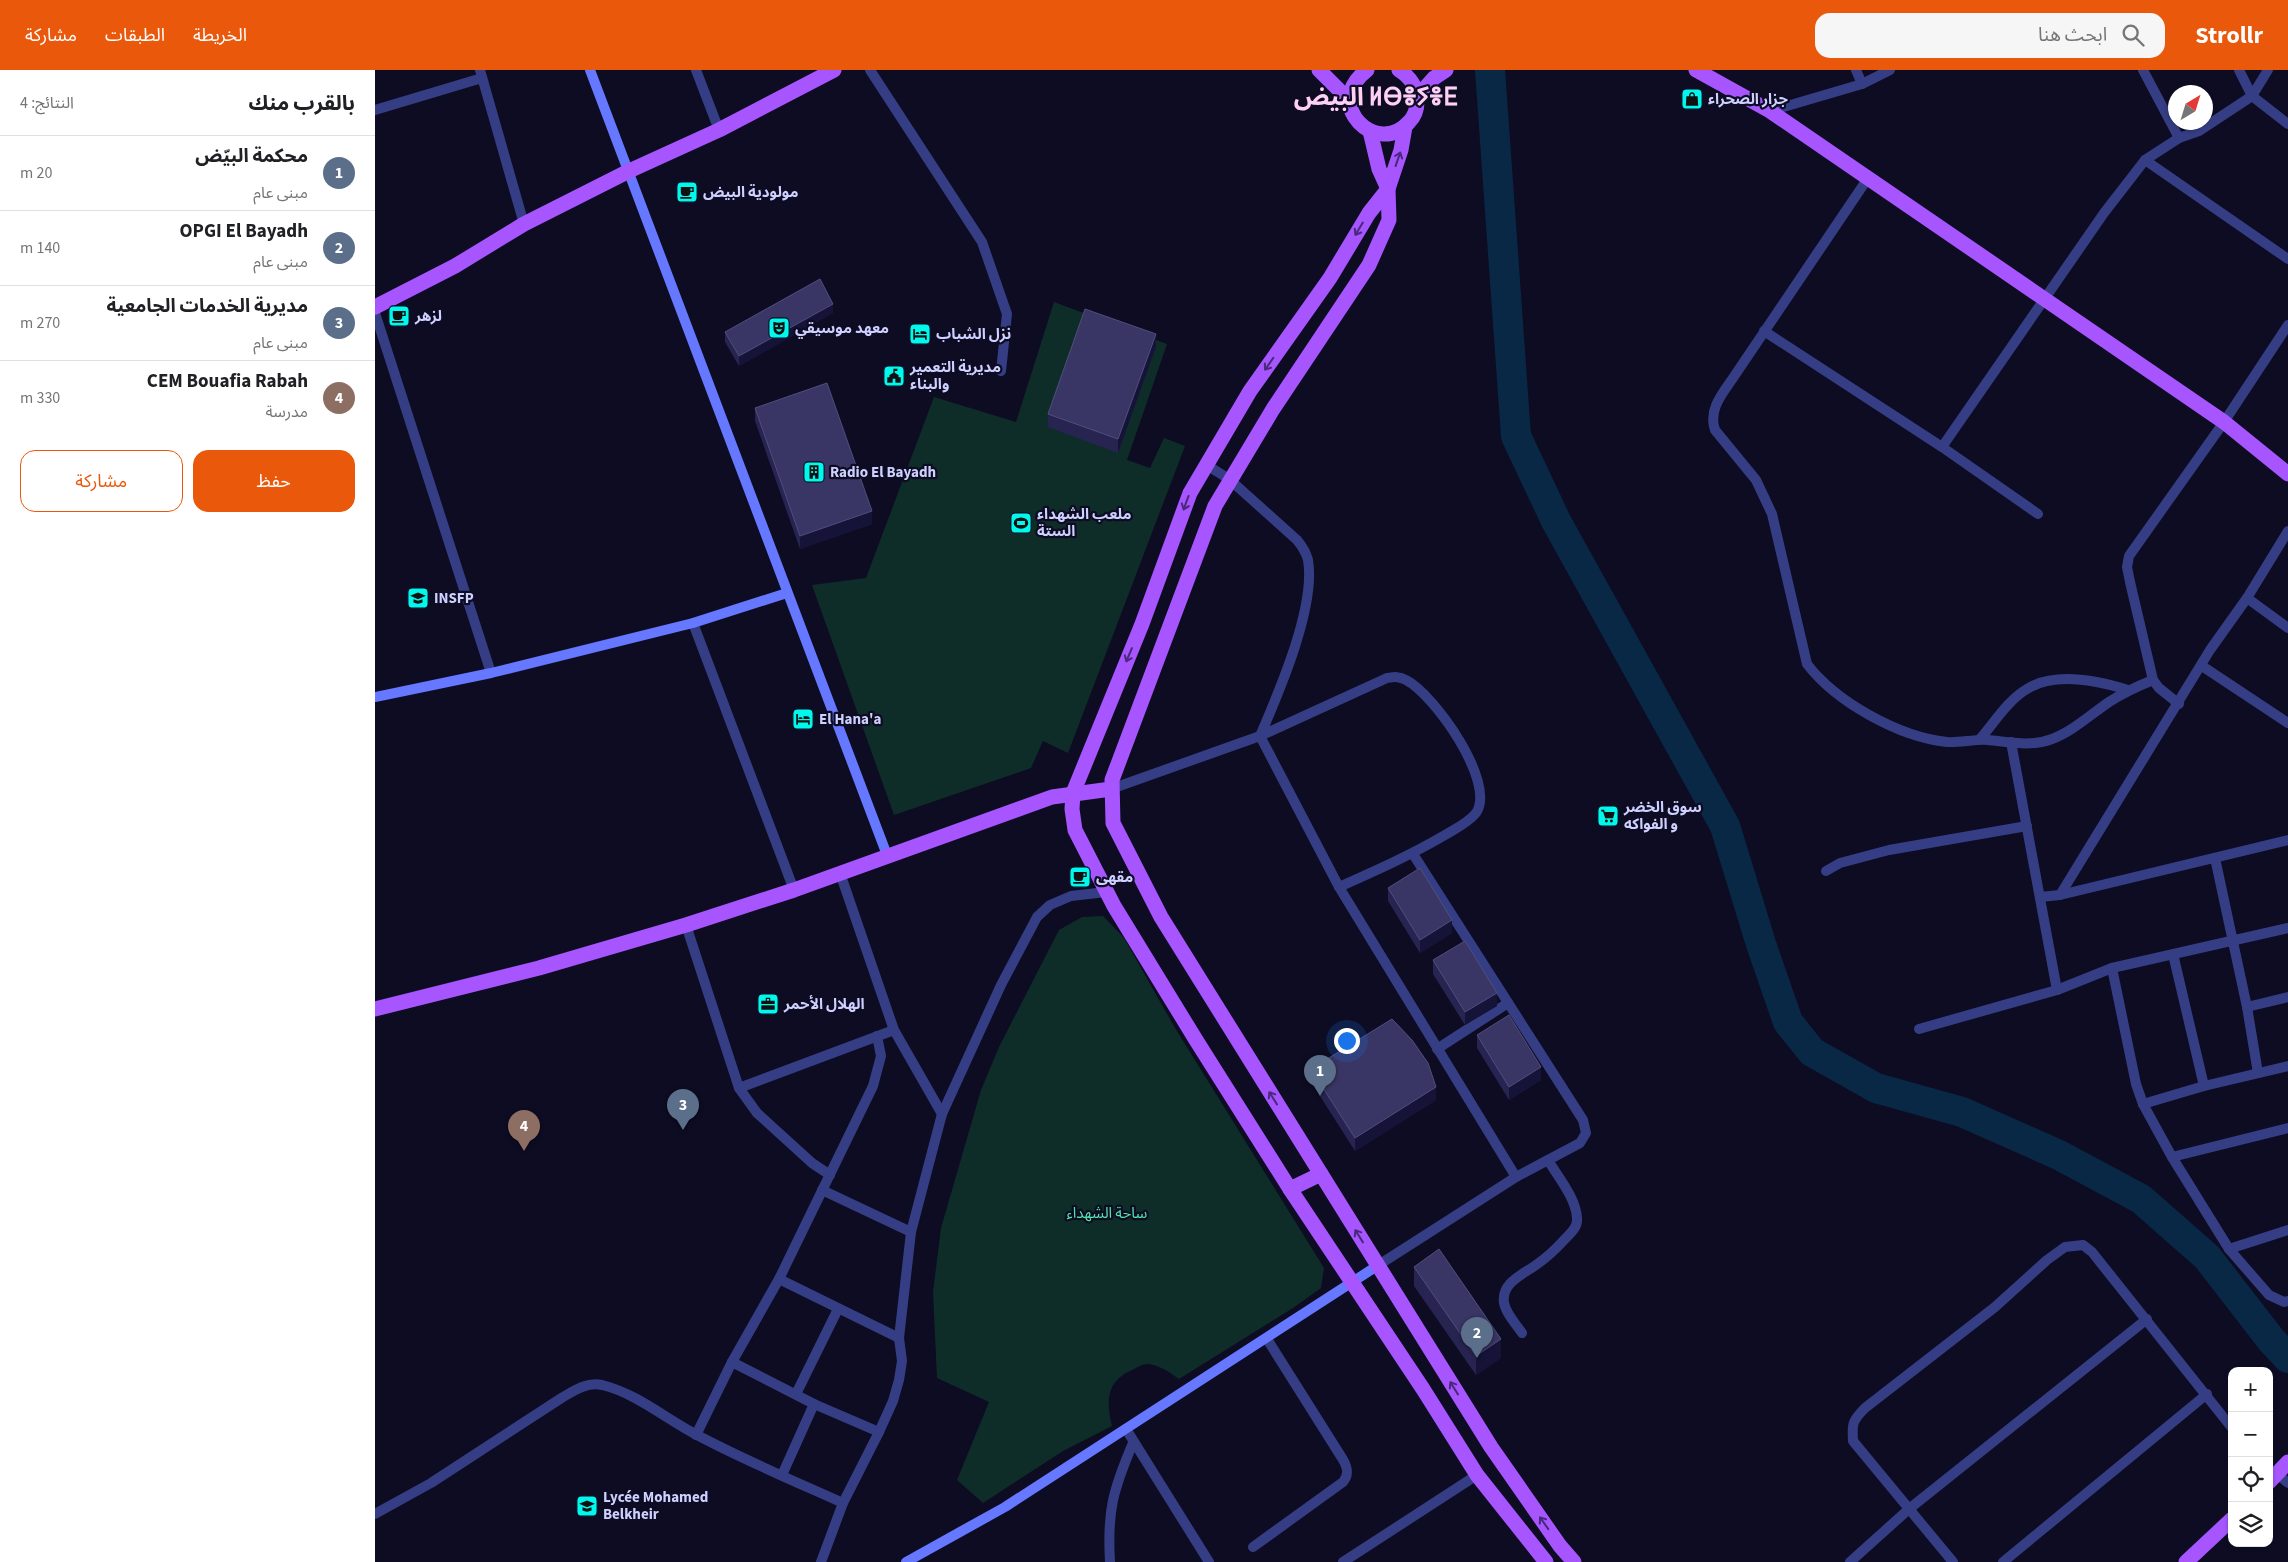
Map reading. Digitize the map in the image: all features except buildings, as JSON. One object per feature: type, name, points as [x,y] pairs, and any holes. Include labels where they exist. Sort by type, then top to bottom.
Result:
[{"type":"main road","points":[[375,307],[455,266],[525,224],[629,171],[719,130],[834,70]]},
{"type":"main road","points":[[1319,70],[1349,100]]},
{"type":"main road","points":[[1399,70],[1411,80],[1417,97],[1415,112],[1405,127],[1401,150],[1388,189],[1369,213],[1330,278],[1250,391],[1205,464],[1190,493],[1142,624],[1073,792],[1072,810],[1075,830],[1106,892],[1196,1040],[1290,1189],[1354,1283],[1477,1475],[1544,1562]]},
{"type":"main road","points":[[1417,97],[1434,78],[1446,70]]},
{"type":"main road","points":[[1696,70],[1770,111],[2224,422],[2288,474]]},
{"type":"main road","points":[[1359,72],[1352,86],[1349,100],[1350,108],[1357,122],[1370,131],[1386,134],[1405,127]]},
{"type":"main road","points":[[1370,131],[1379,169],[1388,189],[1389,220],[1369,265],[1273,409],[1229,479],[1215,506],[1115,773],[1111,789],[1113,823],[1161,917],[1377,1266],[1491,1447],[1574,1562]]},
{"type":"main road","points":[[375,1009],[539,968],[686,925],[794,890],[1052,797],[1073,792],[1111,789]]},
{"type":"main road","points":[[1290,1189],[1321,1174]]},
{"type":"main road","points":[[2186,1562],[2228,1522]]},
{"type":"street","points":[[590,70],[887,855]]},
{"type":"street","points":[[696,70],[719,130]]},
{"type":"street","points":[[871,70],[983,242],[1007,314],[1001,371]]},
{"type":"street","points":[[1856,70],[1862,84]]},
{"type":"street","points":[[1770,111],[1862,84],[1890,70]]},
{"type":"street","points":[[2143,70],[2179,138]]},
{"type":"street","points":[[2239,70],[2252,96],[2288,124]]},
{"type":"street","points":[[1942,447],[2104,214],[2145,160],[2179,138],[2199,131],[2252,96],[2268,70]]},
{"type":"street","points":[[375,110],[481,74],[525,224]]},
{"type":"street","points":[[2145,160],[2288,259]]},
{"type":"street","points":[[1868,178],[1718,400],[1713,413],[1712,422],[1715,430],[1756,480],[1772,514],[1807,664],[1817,676],[1853,705],[1879,720],[1923,738],[1949,742],[1979,739],[2033,744],[2051,740],[2072,729],[2128,690],[2153,680]]},
{"type":"street","points":[[375,313],[491,673]]},
{"type":"street","points":[[2179,704],[2159,688],[2153,680],[2127,567],[2129,556],[2224,422],[2288,325]]},
{"type":"street","points":[[1764,331],[1942,447],[2038,514]]},
{"type":"street","points":[[1205,464],[1229,479],[1297,540],[1308,559],[1308,582],[1302,620],[1273,705],[1260,736]]},
{"type":"street","points":[[2060,895],[2179,704],[2210,650],[2247,598],[2288,531]]},
{"type":"street","points":[[375,697],[491,673],[693,624],[787,593]]},
{"type":"street","points":[[2247,598],[2288,628]]},
{"type":"street","points":[[693,624],[794,890]]},
{"type":"street","points":[[2202,666],[2288,723]]},
{"type":"street","points":[[1111,789],[1260,736],[1387,678],[1397,676],[1410,682],[1424,694],[1447,722],[1477,774],[1481,793],[1480,804],[1475,814],[1462,825],[1413,854],[1339,887]]},
{"type":"street","points":[[1979,739],[2016,698],[2027,688],[2040,683],[2068,679],[2099,681],[2128,690]]},
{"type":"street","points":[[1260,736],[1339,887],[1515,1177]]},
{"type":"street","points":[[2011,742],[2057,990]]},
{"type":"street","points":[[1826,871],[1841,863],[1889,850],[2027,826]]},
{"type":"street","points":[[2040,898],[2060,895],[2288,840]]},
{"type":"street","points":[[906,1562],[1005,1507],[1354,1283],[1377,1266],[1515,1177],[1580,1143],[1586,1129],[1583,1120],[1413,854]]},
{"type":"street","points":[[2215,858],[2231,941],[2247,1007],[2258,1073]]},
{"type":"street","points":[[840,873],[894,1030],[942,1114]]},
{"type":"street","points":[[822,1562],[843,1503],[879,1432],[893,1401],[899,1380],[902,1361],[899,1338],[911,1232],[942,1114],[1001,984],[1037,917],[1050,906],[1071,896],[1106,892]]},
{"type":"street","points":[[686,925],[739,1088],[757,1113],[812,1163],[830,1175]]},
{"type":"street","points":[[1919,1029],[2057,990],[2112,968],[2288,928]]},
{"type":"street","points":[[2173,954],[2204,1086]]},
{"type":"street","points":[[2112,968],[2136,1084],[2143,1104],[2172,1157],[2229,1248],[2269,1296],[2284,1302],[2288,1301]]},
{"type":"street","points":[[2247,1007],[2288,997]]},
{"type":"street","points":[[1437,1049],[1508,1003]]},
{"type":"street","points":[[739,1088],[894,1030]]},
{"type":"street","points":[[696,1435],[732,1362],[779,1279],[875,1080],[881,1056],[877,1036]]},
{"type":"street","points":[[2143,1104],[2204,1086],[2288,1066]]},
{"type":"street","points":[[2172,1157],[2288,1128]]},
{"type":"street","points":[[1522,1333],[1508,1313],[1504,1294],[1517,1276],[1535,1265],[1560,1244],[1573,1231],[1577,1222],[1575,1206],[1548,1160]]},
{"type":"street","points":[[822,1190],[911,1232]]},
{"type":"street","points":[[2229,1248],[2288,1230]]},
{"type":"street","points":[[1953,1562],[1853,1441],[1852,1425],[1856,1417],[1995,1306],[2047,1260],[2065,1247],[2083,1244],[2092,1252],[2228,1423]]},
{"type":"street","points":[[779,1279],[899,1338]]},
{"type":"street","points":[[796,1394],[838,1309]]},
{"type":"street","points":[[1850,1562],[1909,1509],[2147,1319]]},
{"type":"street","points":[[1253,1547],[1343,1482],[1347,1475],[1347,1466],[1267,1339]]},
{"type":"street","points":[[732,1362],[814,1404],[879,1432]]},
{"type":"street","points":[[375,1514],[431,1483],[581,1386],[592,1384],[602,1385],[620,1392],[696,1435],[843,1503]]},
{"type":"street","points":[[2003,1562],[2207,1394]]},
{"type":"street","points":[[782,1475],[814,1404]]},
{"type":"street","points":[[1125,1429],[1209,1562]]},
{"type":"street","points":[[1110,1562],[1108,1532],[1111,1500],[1133,1443]]},
{"type":"street","points":[[1343,1562],[1477,1475]]},
{"type":"street","points":[[1544,1562],[1561,1546]]},
{"type":"green space","name":"ملعب الشهداء الستة","points":[[1054,302],[1167,344],[1127,460],[1150,468],[1164,438],[1185,446],[1068,753],[1043,741],[1031,768],[894,815],[812,585],[866,578],[934,397],[1016,422]]},
{"type":"green space","name":"ساحة الشهداء","points":[[1103,916],[1124,938],[1175,1028],[1324,1268],[1321,1288],[1293,1308],[1179,1379],[1160,1367],[1151,1364],[1139,1366],[1123,1375],[1117,1380],[1110,1393],[1109,1409],[1112,1426],[1063,1451],[983,1503],[957,1480],[989,1402],[937,1378],[933,1292],[941,1228],[981,1090],[999,1047],[1059,930],[1082,917]]},
{"type":"waterway","points":[[1490,70],[1516,436],[1556,521],[1725,826],[1761,944],[1788,1022],[1812,1052],[1876,1088],[1962,1112],[2059,1155],[2141,1199],[2207,1257],[2272,1341],[2288,1358]]},
{"type":"place","name":"جزار الصحراء","points":[[1692,99]]},
{"type":"place","name":"مولودية البيض","points":[[687,192]]},
{"type":"place","name":"لزهر","points":[[399,316]]},
{"type":"place","name":"معهد موسيقي","points":[[779,328]]},
{"type":"place","name":"نزل الشباب","points":[[920,334]]},
{"type":"place","name":"مديرية التعمير والبناء","points":[[894,376]]},
{"type":"place","name":"Radio El Bayadh","points":[[814,472]]},
{"type":"place","name":"ملعب الشهداء الستة","points":[[1021,523]]},
{"type":"place","name":"INSFP","points":[[418,598]]},
{"type":"place","name":"El Hana'a","points":[[803,719]]},
{"type":"place","name":"سوق الخضر و الفواكه","points":[[1608,816]]},
{"type":"place","name":"مقهى","points":[[1080,877]]},
{"type":"place","name":"الهلال الأحمر","points":[[768,1004]]},
{"type":"place","name":"محكمة البيّض","points":[[1320,1096]]},
{"type":"place","name":"مديرية الخدمات الجامعية","points":[[683,1130]]},
{"type":"place","name":"CEM Bouafia Rabah","points":[[524,1151]]},
{"type":"place","name":"OPGI El Bayadh","points":[[1477,1358]]},
{"type":"place","name":"Lycée Mohamed Belkheir","points":[[587,1506]]},
{"type":"district","name":"البيض ⵍⴱⴻⵢⴻⴹ","points":[[1376,97]]}]
